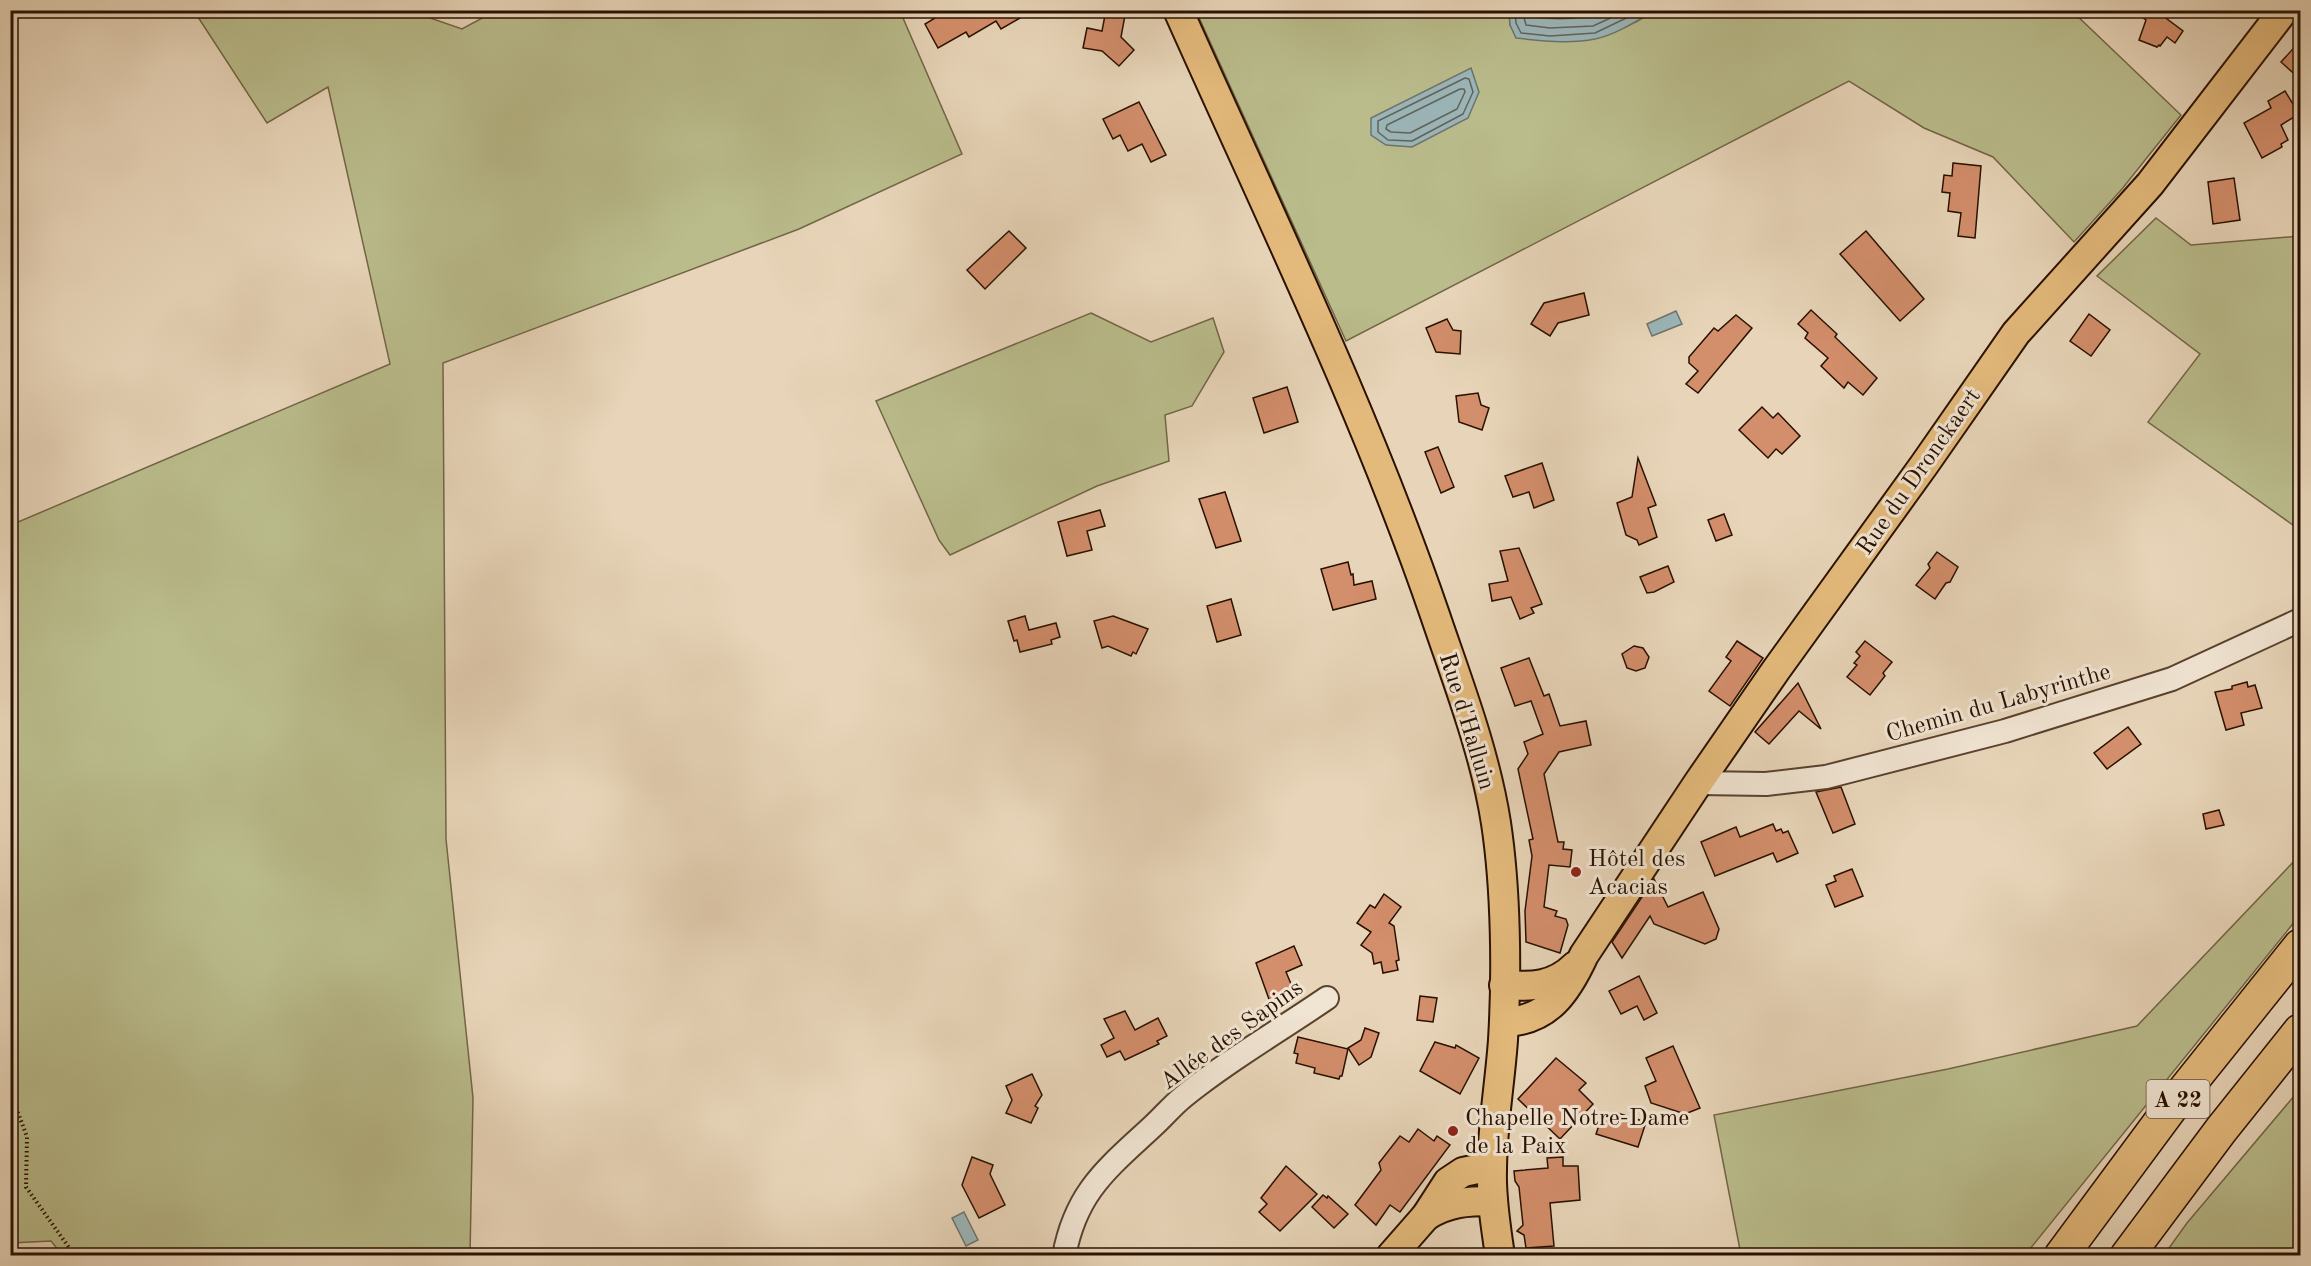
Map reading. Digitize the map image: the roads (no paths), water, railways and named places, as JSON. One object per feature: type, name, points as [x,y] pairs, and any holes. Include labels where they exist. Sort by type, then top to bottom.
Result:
[{"type":"highway","name":"A 22","points":[[2061,1256],[2175,1102],[2301,946]]},
{"type":"highway","name":"A 22","points":[[2127,1256],[2221,1130],[2301,1031]]},
{"type":"main road","name":"Rue d'Halluin","points":[[1178,10],[1379,462],[1412,548],[1488,781],[1499,841],[1502,892],[1504,1022],[1492,1166],[1493,1201],[1500,1256]]},
{"type":"main road","name":"Rue du Dronckaert","points":[[1504,1022],[1533,1018],[1550,1007],[1576,972],[1584,956],[1698,783],[2016,333],[2150,184],[2284,10]]},
{"type":"main road","name":"Rue du Dronckaert","points":[[1504,985],[1525,987],[1549,984],[1561,978],[1584,956]]},
{"type":"main road","points":[[1391,1256],[1426,1216],[1441,1191],[1454,1177],[1471,1169],[1492,1166]]},
{"type":"main road","points":[[1426,1216],[1439,1208],[1455,1203],[1493,1201]]},
{"type":"street","name":"Chemin du Labyrinthe","points":[[1698,783],[1766,784],[1826,777],[2005,731],[2172,679],[2301,620]]},
{"type":"street","name":"Allée des Sapins","points":[[1064,1256],[1081,1204],[1110,1164],[1182,1098],[1327,998]]},
{"type":"water","points":[[1509,10],[1654,11],[1603,37],[1566,42],[1516,38],[1510,25]]},
{"type":"water","points":[[1471,68],[1479,92],[1468,118],[1412,147],[1386,145],[1371,135],[1371,118]]},
{"type":"water","points":[[1676,311],[1682,324],[1652,336],[1647,324]]},
{"type":"water","points":[[964,1212],[978,1240],[966,1246],[952,1218]]},
{"type":"place","name":"Hôtel des Acacias","points":[[1576,872]]},
{"type":"place","name":"Chapelle Notre-Dame de la Paix","points":[[1453,1131]]}]
